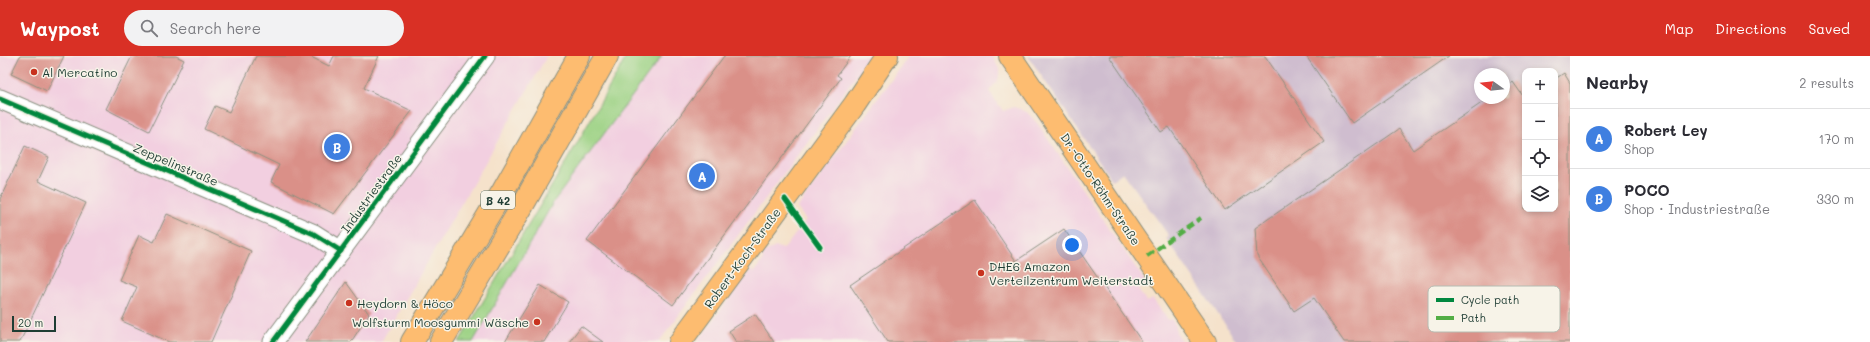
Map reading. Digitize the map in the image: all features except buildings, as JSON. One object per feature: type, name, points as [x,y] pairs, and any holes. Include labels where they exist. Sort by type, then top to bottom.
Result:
[{"type":"main road","name":"B 42","points":[[412,342],[503,191],[579,56]]},
{"type":"main road","name":"B 42","points":[[441,342],[520,210],[607,56]]},
{"type":"main road","name":"Robert-Koch-Straße","points":[[680,342],[855,104],[887,56]]},
{"type":"main road","points":[[855,104],[897,56]]},
{"type":"main road","name":"Dr.-Otto-Röhm-Straße","points":[[1010,56],[1205,342]]},
{"type":"street","name":"Industriestraße","points":[[273,342],[485,56]]},
{"type":"street","name":"Zeppelinstraße","points":[[0,99],[314,234],[341,250]]},
{"type":"shaded area","points":[[0,56],[547,56],[381,342],[0,342]]},
{"type":"shaded area","points":[[662,56],[871,56],[659,342],[473,342],[554,201]]},
{"type":"shaded area","points":[[909,56],[992,56],[999,69],[999,75],[998,81],[989,91],[1003,111],[1014,107],[1020,109],[1027,112],[1037,123],[1147,284],[1138,290],[1147,302],[1153,299],[1168,320],[1171,319],[1176,326],[1176,332],[1183,342],[697,342],[751,269],[754,272],[763,260],[762,256],[766,251],[776,247],[784,249],[806,220],[797,208]]},
{"type":"shaded area","points":[[1028,56],[1570,56],[1570,342],[1237,342],[1166,238],[1169,236],[1123,172],[1112,180]]},
{"type":"green space","points":[[627,56],[662,56],[554,201],[473,342],[459,342],[576,145]]},
{"type":"marked path","points":[[1147,256],[1201,218]]},
{"type":"cycle path","points":[[273,342],[485,56]]},
{"type":"cycle path","points":[[0,99],[314,234],[341,251]]},
{"type":"cycle path","points":[[785,199],[820,247]]},
{"type":"place","name":"Al Mercatino","points":[[34,72]]},
{"type":"place","name":"POCO","points":[[337,147]]},
{"type":"place","name":"Robert Ley","points":[[702,176]]},
{"type":"place","name":"DHE6 Amazon Verteilzentrum Weiterstadt","points":[[981,273]]},
{"type":"place","name":"Heydorn & Höco","points":[[349,303]]},
{"type":"place","name":"Wolfsturm Moosgummi Wäsche","points":[[537,322]]}]
